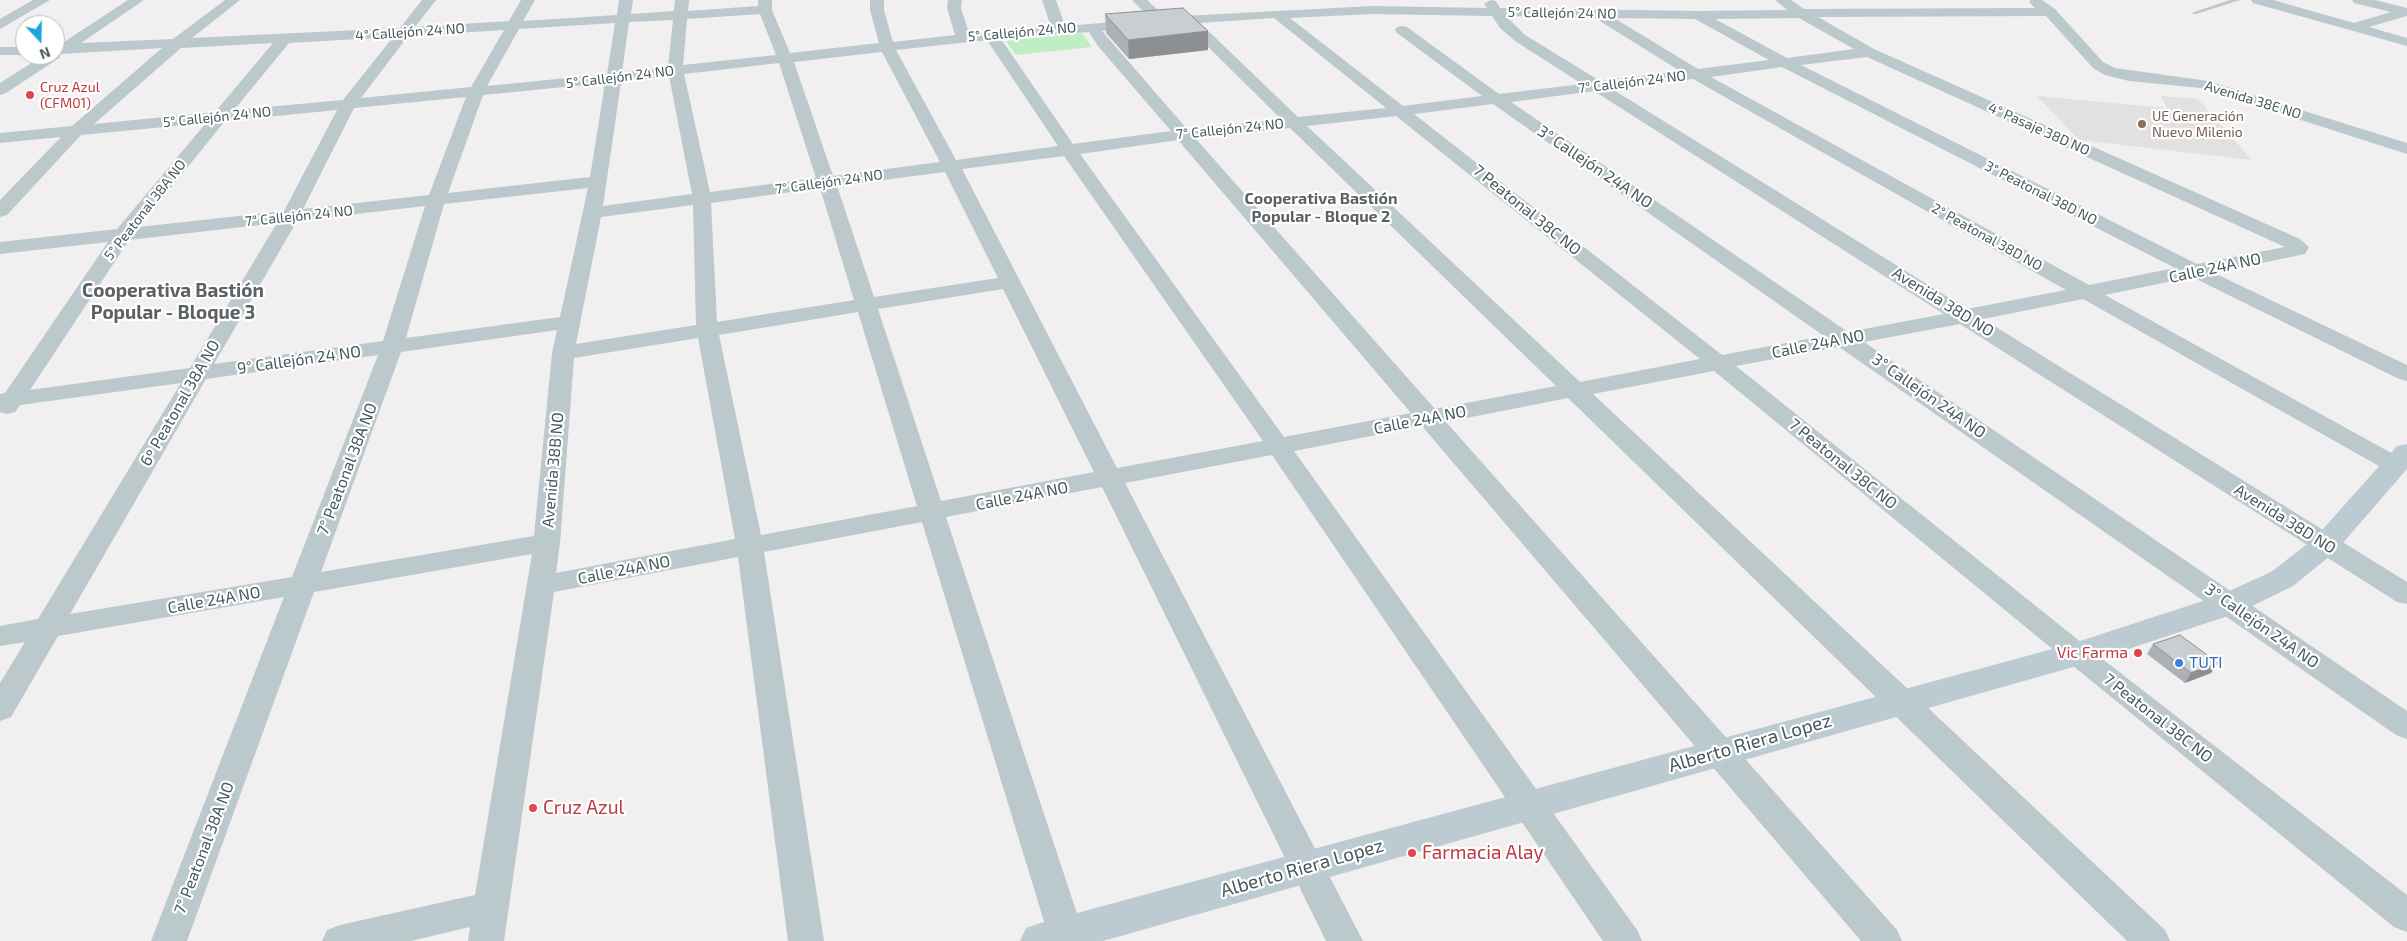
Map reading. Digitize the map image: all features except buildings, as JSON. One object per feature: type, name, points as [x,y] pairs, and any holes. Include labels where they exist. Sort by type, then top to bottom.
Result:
[{"type":"main road","name":"Alberto Riera Lopez","points":[[1058,939],[1307,867],[2077,654],[2229,604],[2282,579],[2325,545],[2399,468]]},
{"type":"street","points":[[0,25],[43,0]]},
{"type":"street","points":[[65,46],[137,0]]},
{"type":"street","points":[[0,211],[77,130],[175,45],[233,0]]},
{"type":"street","name":"6º Peatonal 38A NO","points":[[0,709],[290,217],[348,104],[429,0]]},
{"type":"street","name":"7° Peatonal 38A NO","points":[[169,941],[392,347],[436,201],[476,92],[528,0]]},
{"type":"street","points":[[877,0],[877,10],[888,47],[950,164],[1345,941]]},
{"type":"street","points":[[955,0],[954,8],[963,38]]},
{"type":"street","points":[[1050,0],[1051,10],[1059,29]]},
{"type":"street","points":[[1139,0],[1162,22]]},
{"type":"street","points":[[1228,0],[1234,16]]},
{"type":"street","name":"2° Peatonal 38D NO","points":[[1586,0],[1599,14],[1695,74],[2399,468]]},
{"type":"street","name":"3° Peatonal 38D NO","points":[[1681,0],[1698,15],[1785,63],[2198,272],[2407,374]]},
{"type":"street","name":"4° Pasaje 38D NO","points":[[1782,0],[1802,14],[1869,52],[2293,243],[2299,247],[2298,250]]},
{"type":"street","points":[[1876,0],[1895,12]]},
{"type":"street","points":[[1967,0],[1984,11]]},
{"type":"street","name":"Avenida 38E NO","points":[[2033,0],[2050,12],[2098,65],[2110,72],[2129,76],[2203,84],[2407,149]]},
{"type":"street","points":[[2258,0],[2407,42]]},
{"type":"street","points":[[2359,0],[2407,12]]},
{"type":"street","points":[[765,5],[785,58],[826,183],[931,513],[1058,939]]},
{"type":"street","name":"4° Callejón 24 NO","points":[[65,51],[514,25],[624,9],[765,5]]},
{"type":"street","name":"5° Callejón 24 NO","points":[[0,138],[613,78],[991,35],[1092,26],[1276,14],[1303,6],[1404,14],[1492,6],[1599,14],[2050,12]]},
{"type":"street","name":"Avenida 38D NO","points":[[1492,6],[1506,25],[1520,38],[1966,316],[2325,545],[2407,595]]},
{"type":"street","points":[[681,8],[675,70],[702,200],[707,329],[750,546],[806,941]]},
{"type":"street","name":"Avenida 38B NO","points":[[489,924],[547,542],[563,353],[592,213],[624,9]]},
{"type":"street","points":[[2354,27],[2407,12]]},
{"type":"street","name":"7 Peatonal 38C NO","points":[[1276,14],[1402,111],[1718,363],[2077,654],[2407,916]]},
{"type":"street","name":"3° Callejón 24A NO","points":[[1404,14],[1497,100],[2407,727]]},
{"type":"street","points":[[1189,20],[1293,122],[1577,390],[2152,941]]},
{"type":"street","points":[[1092,26],[1102,43],[1884,941]]},
{"type":"street","points":[[991,35],[1068,150],[1279,447],[1624,941]]},
{"type":"street","name":"5° Peatonal 38A NO","points":[[4,406],[122,235],[285,38]]},
{"type":"street","points":[[0,52],[15,51]]},
{"type":"street","name":"7° Callejón 24 NO","points":[[592,213],[702,200],[950,164],[1293,122],[1497,100],[1869,52]]},
{"type":"street","points":[[0,90],[37,65]]},
{"type":"street","name":"7° Callejón 24 NO","points":[[0,248],[597,182]]},
{"type":"street","name":"Calle 24A NO","points":[[541,585],[931,513],[2198,272],[2298,250]]},
{"type":"street","points":[[563,353],[1009,282]]},
{"type":"street","name":"9° Callejón 24 NO","points":[[4,406],[196,374],[569,322]]},
{"type":"street","name":"Calle 24A NO","points":[[0,636],[547,542]]},
{"type":"street","points":[[340,941],[489,924]]},
{"type":"lane","points":[[2194,13],[2237,0]]},
{"type":"shaded area","name":"UE Generación Nuevo Milenio","points":[[2037,96],[2167,108],[2161,96],[2198,99],[2252,160],[2079,140]]},
{"type":"green space","points":[[1082,33],[1092,47],[1016,55],[1006,41]]},
{"type":"place","name":"Cruz Azul (CFM01)","points":[[30,95]]},
{"type":"place","name":"UE Generación Nuevo Milenio","points":[[2142,124]]},
{"type":"place","name":"Vic Farma","points":[[2138,653]]},
{"type":"place","name":"TUTI","points":[[2179,663]]},
{"type":"place","name":"Cruz Azul","points":[[533,808]]},
{"type":"place","name":"Farmacia Alay","points":[[1412,853]]},
{"type":"district","name":"Cooperativa Bastión Popular - Bloque 2","points":[[1321,208]]},
{"type":"district","name":"Cooperativa Bastión Popular - Bloque 3","points":[[173,302]]}]
